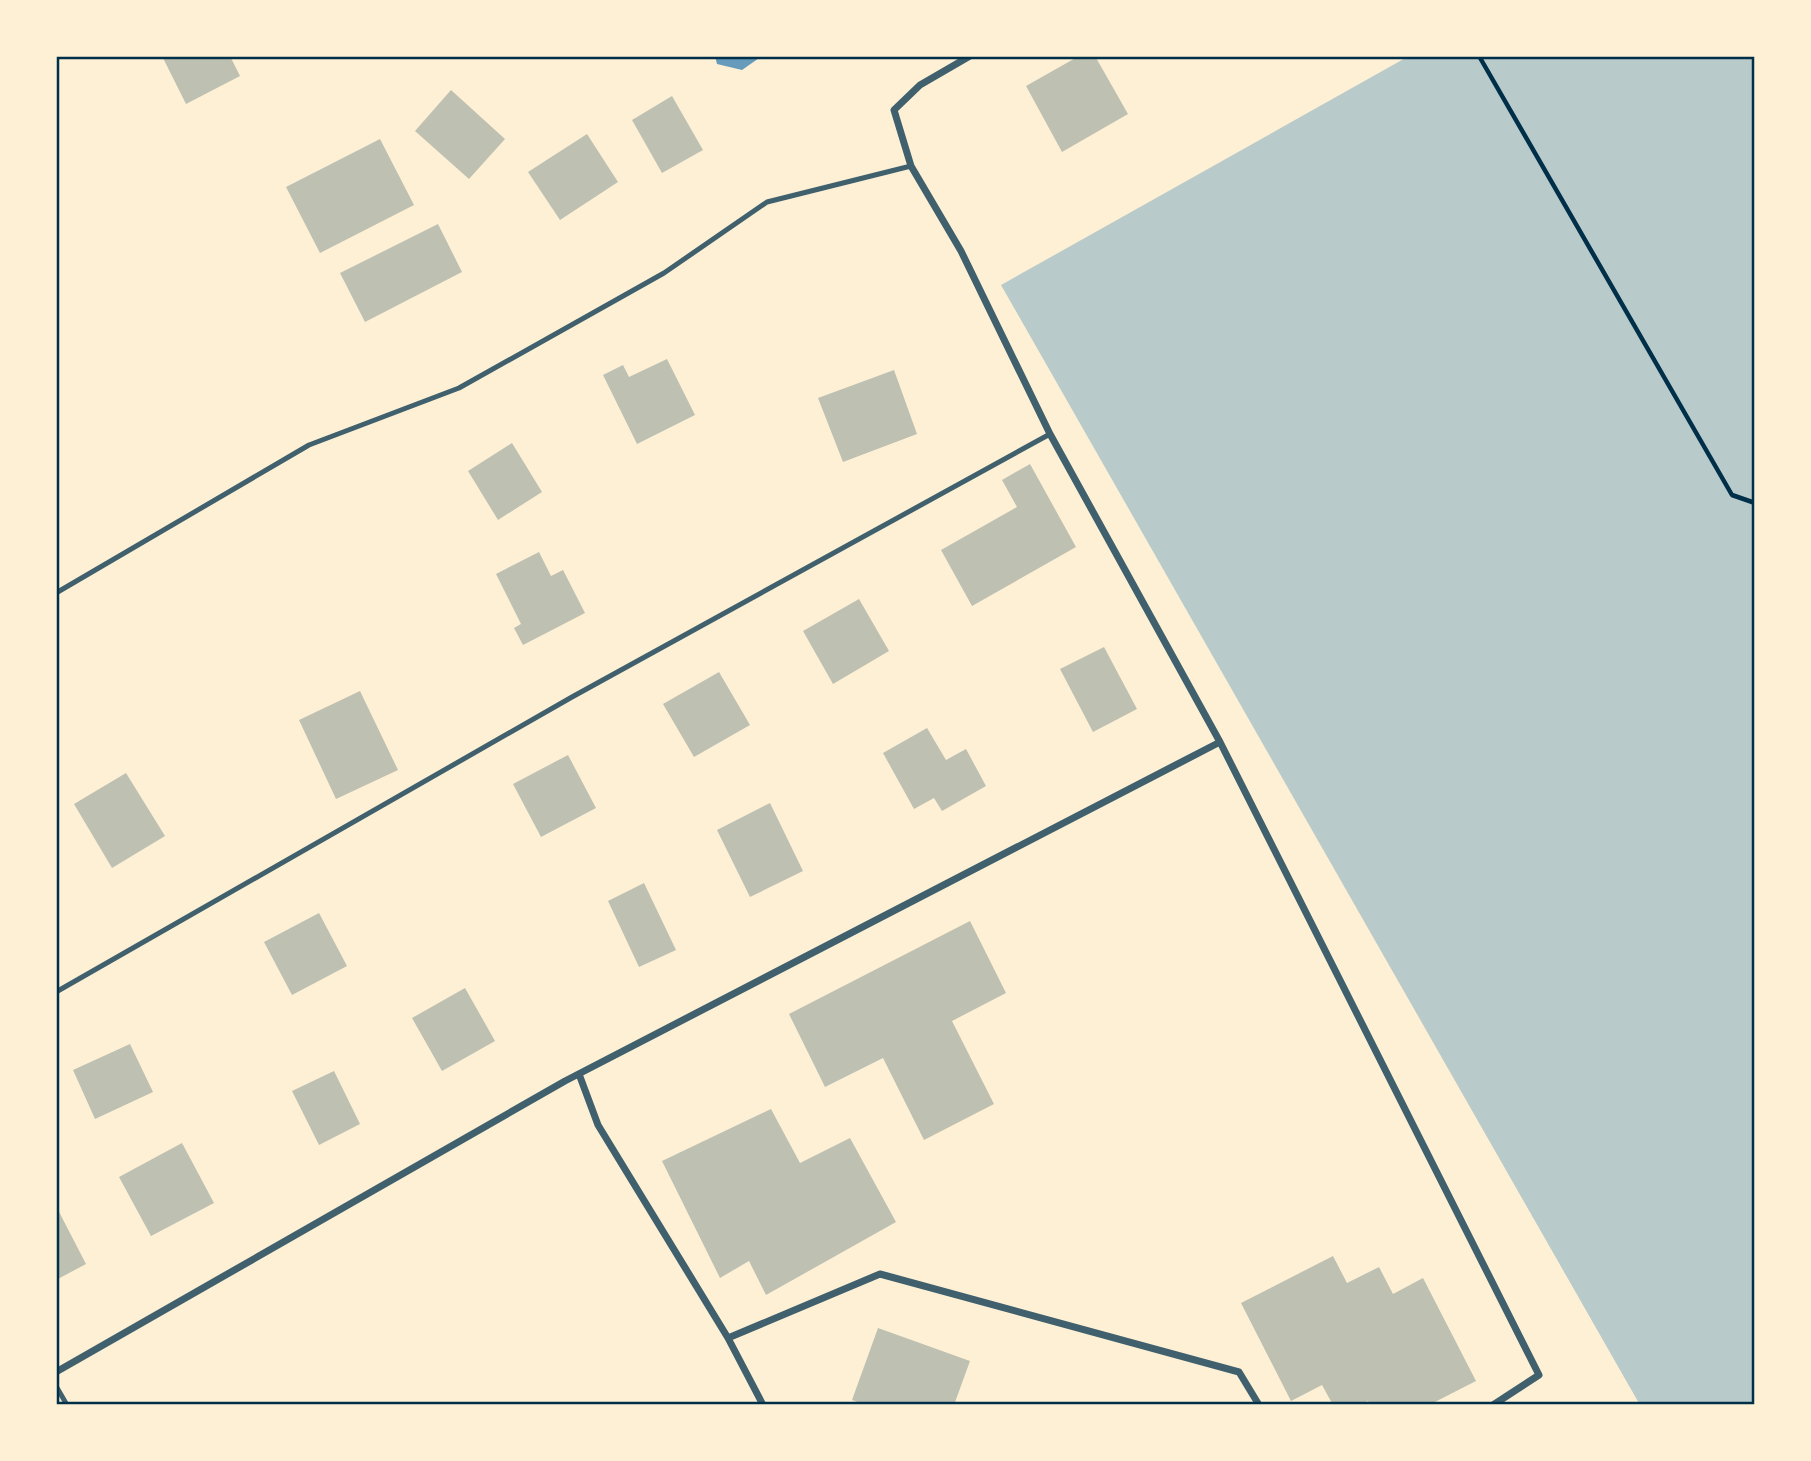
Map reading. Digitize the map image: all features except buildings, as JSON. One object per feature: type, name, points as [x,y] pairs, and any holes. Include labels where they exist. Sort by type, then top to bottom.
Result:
[{"type":"street","points":[[970,56],[920,85],[894,110],[912,166],[961,251],[1050,434],[1220,742],[1539,1375],[1493,1405]]},
{"type":"street","points":[[56,1371],[579,1074],[1220,742]]},
{"type":"street","points":[[579,1074],[598,1125],[728,1338],[763,1405]]},
{"type":"street","points":[[728,1338],[880,1274],[1239,1372],[1259,1405]]},
{"type":"lane","points":[[56,593],[309,445],[459,388],[664,273],[767,202],[912,166]]},
{"type":"lane","points":[[56,992],[572,697],[1050,434]]},
{"type":"lane","points":[[56,1386],[67,1405]]},
{"type":"path","points":[[1479,56],[1732,495],[1755,503]]},
{"type":"shaded area","points":[[1409,56],[1755,56],[1755,1405],[1640,1405],[1001,285]]},
{"type":"water","points":[[715,56],[762,56],[742,70],[717,64]]}]
